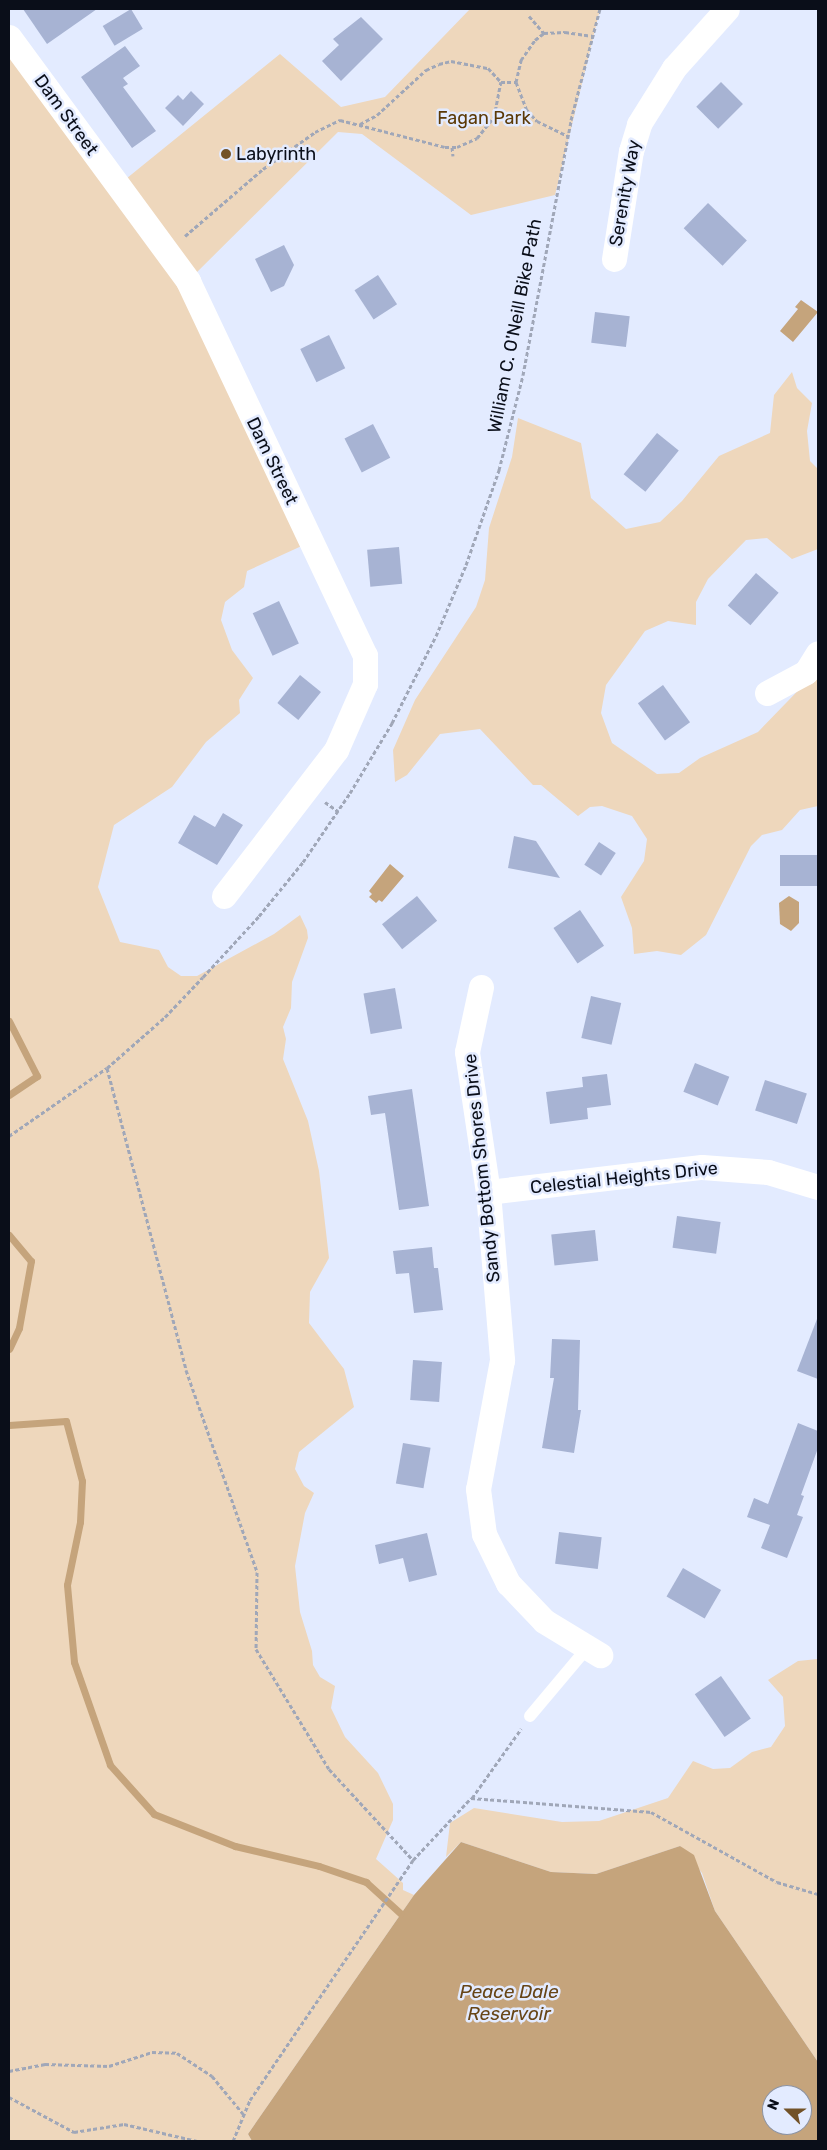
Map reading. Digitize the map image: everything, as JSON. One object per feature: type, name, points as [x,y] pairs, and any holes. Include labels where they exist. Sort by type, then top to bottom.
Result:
[{"type":"street","name":"Serenity Way","points":[[614,258],[631,151],[639,124],[674,68],[727,9]]},
{"type":"street","name":"Dam Street","points":[[9,38],[192,290],[365,655],[365,684],[336,750],[224,896]]},
{"type":"street","points":[[768,693],[806,672],[818,653]]},
{"type":"street","name":"Sandy Bottom Shores Drive","points":[[481,987],[467,1052],[488,1192],[502,1360],[478,1489],[484,1534],[508,1583],[544,1621],[594,1651]]},
{"type":"street","name":"Celestial Heights Drive","points":[[488,1192],[702,1167],[768,1172],[818,1187]]},
{"type":"lane","points":[[530,1716],[594,1651]]},
{"type":"path","name":"William C. O'Neill Bike Path","points":[[9,1136],[107,1068],[165,1017],[259,916],[302,862],[350,792],[392,724],[436,636],[466,565],[499,470],[523,375],[568,136],[600,9]]},
{"type":"path","points":[[529,16],[544,33]]},
{"type":"path","points":[[568,136],[537,121],[527,110],[516,82],[520,60],[535,40],[544,33],[565,32],[593,36]]},
{"type":"path","points":[[359,124],[377,115],[412,81],[439,64],[451,61],[488,68],[501,82],[516,82]]},
{"type":"path","points":[[166,253],[209,213],[315,132],[340,120],[452,148],[468,144],[485,130],[498,109],[501,82]]},
{"type":"path","points":[[452,148],[453,156]]},
{"type":"path","points":[[107,1068],[186,1370],[257,1572],[256,1649],[329,1769],[413,1860]]},
{"type":"path","points":[[233,2141],[250,2100],[396,1884],[413,1860],[471,1798],[530,1716]]},
{"type":"path","points":[[471,1798],[651,1812],[778,1882],[818,1894]]},
{"type":"path","points":[[9,2071],[45,2064],[109,2066],[152,2052],[177,2053],[212,2076],[244,2115]]},
{"type":"path","points":[[9,2097],[74,2132],[124,2124],[197,2141]]},
{"type":"green space","name":"Fagan Park","points":[[470,9],[600,9],[555,195],[471,215],[362,134],[338,132],[188,281],[306,544],[247,571],[244,587],[225,602],[221,620],[232,650],[253,678],[239,700],[240,713],[206,742],[172,787],[114,825],[98,887],[120,942],[159,950],[168,967],[181,976],[197,976],[274,934],[300,915],[307,930],[308,938],[292,982],[291,1008],[283,1027],[286,1039],[283,1059],[308,1121],[319,1171],[329,1258],[310,1292],[309,1323],[344,1369],[354,1407],[299,1452],[295,1469],[304,1486],[314,1493],[305,1513],[295,1566],[300,1612],[312,1651],[313,1665],[320,1677],[335,1686],[331,1708],[345,1737],[378,1773],[393,1804],[393,1820],[376,1859],[403,1883],[403,1890],[414,1895],[248,2134],[252,2141],[9,2141],[9,39],[116,187],[280,54],[341,107],[385,97]]},
{"type":"green space","points":[[792,372],[797,388],[812,403],[807,431],[810,461],[818,469],[818,549],[792,559],[767,538],[746,540],[708,579],[696,602],[696,625],[668,621],[645,631],[606,685],[601,713],[612,743],[657,774],[679,773],[700,758],[758,732],[818,670],[818,806],[800,810],[782,830],[762,835],[751,846],[706,935],[681,955],[657,951],[634,954],[632,928],[621,897],[644,861],[647,839],[632,816],[602,806],[590,807],[578,816],[541,785],[533,785],[480,729],[440,734],[407,775],[395,782],[393,750],[415,700],[476,607],[485,580],[489,528],[512,457],[518,418],[581,443],[591,498],[626,529],[660,522],[682,501],[719,456],[770,433],[774,395]]},
{"type":"green space","points":[[818,1659],[818,2062],[715,1911],[702,1873],[680,1846],[596,1874],[551,1872],[461,1842],[446,1857],[450,1823],[474,1808],[562,1822],[599,1821],[668,1798],[693,1761],[713,1769],[730,1768],[752,1752],[771,1747],[785,1726],[783,1697],[768,1680],[798,1661]]},
{"type":"water","points":[[801,300],[818,312],[793,342],[780,331],[798,309],[795,307]]},
{"type":"water","points":[[390,864],[404,876],[382,902],[379,900],[376,903],[369,897],[372,894],[369,891]]},
{"type":"water","points":[[789,896],[799,902],[799,923],[791,931],[780,924],[779,903]]},
{"type":"water","name":"Peace Dale Reservoir","points":[[461,1842],[551,1872],[596,1874],[680,1846],[694,1855],[715,1911],[818,2062],[818,2141],[252,2141],[248,2134],[414,1895]]},
{"type":"building","points":[[23,9],[97,9],[47,44]]},
{"type":"building","points":[[131,9],[143,29],[115,46],[103,26]]},
{"type":"building","points":[[361,17],[383,39],[341,81],[322,61],[339,45],[333,39]]},
{"type":"building","points":[[125,46],[140,66],[123,78],[128,84],[123,87],[156,131],[132,148],[81,77]]},
{"type":"building","points":[[721,82],[743,104],[718,129],[696,107]]},
{"type":"building","points":[[191,91],[204,104],[183,126],[165,108],[178,95],[183,100]]},
{"type":"building","points":[[708,203],[747,241],[723,266],[684,228]]},
{"type":"building","points":[[284,245],[294,265],[284,286],[271,292],[255,259]]},
{"type":"building","points":[[378,275],[397,304],[374,320],[355,290]]},
{"type":"building","points":[[595,312],[630,316],[626,347],[591,343]]},
{"type":"building","points":[[329,335],[345,368],[316,382],[300,349]]},
{"type":"building","points":[[373,424],[390,458],[362,472],[344,439]]},
{"type":"building","points":[[657,433],[679,451],[645,492],[624,474]]},
{"type":"building","points":[[399,547],[402,584],[370,587],[367,550]]},
{"type":"building","points":[[756,573],[779,593],[750,625],[728,605]]},
{"type":"building","points":[[279,601],[299,644],[273,656],[253,613]]},
{"type":"building","points":[[300,675],[321,692],[298,720],[277,703]]},
{"type":"building","points":[[663,685],[690,722],[665,740],[638,703]]},
{"type":"building","points":[[223,813],[243,825],[217,865],[178,843],[194,815],[215,827]]},
{"type":"building","points":[[514,836],[536,841],[560,878],[508,868]]},
{"type":"building","points":[[599,842],[616,853],[601,876],[584,865]]},
{"type":"building","points":[[780,855],[818,855],[818,886],[780,886]]},
{"type":"building","points":[[417,896],[437,921],[402,949],[382,924]]},
{"type":"building","points":[[580,910],[604,946],[578,964],[553,928]]},
{"type":"building","points":[[395,988],[402,1028],[371,1034],[363,994]]},
{"type":"building","points":[[591,996],[621,1003],[612,1045],[581,1038]]},
{"type":"building","points":[[695,1063],[729,1077],[718,1106],[683,1092]]},
{"type":"building","points":[[607,1074],[611,1105],[587,1108],[588,1119],[550,1124],[546,1092],[583,1087],[582,1077]]},
{"type":"building","points":[[765,1080],[807,1094],[797,1124],[755,1110]]},
{"type":"building","points":[[412,1089],[429,1206],[399,1210],[385,1113],[371,1115],[368,1096]]},
{"type":"building","points":[[677,1216],[721,1222],[716,1254],[673,1248]]},
{"type":"building","points":[[595,1230],[598,1261],[554,1265],[551,1235]]},
{"type":"building","points":[[432,1247],[434,1268],[438,1268],[443,1310],[414,1313],[409,1273],[396,1274],[393,1251]]},
{"type":"building","points":[[818,1319],[818,1379],[797,1371]]},
{"type":"building","points":[[552,1339],[580,1340],[578,1410],[581,1410],[574,1453],[542,1448],[554,1378],[550,1378]]},
{"type":"building","points":[[413,1360],[442,1362],[439,1402],[410,1400]]},
{"type":"building","points":[[798,1423],[818,1431],[818,1448],[801,1495],[804,1496],[797,1515],[803,1517],[787,1558],[761,1548],[770,1525],[747,1517],[754,1498],[768,1504]]},
{"type":"building","points":[[403,1443],[431,1448],[423,1488],[396,1483]]},
{"type":"building","points":[[559,1532],[602,1537],[598,1569],[555,1564]]},
{"type":"building","points":[[427,1533],[437,1575],[409,1582],[403,1558],[379,1564],[375,1545]]},
{"type":"building","points":[[683,1568],[721,1590],[705,1619],[666,1597]]},
{"type":"building","points":[[721,1676],[751,1719],[725,1737],[695,1694]]},
{"type":"waterway","points":[[9,1021],[37,1076],[9,1095]]},
{"type":"waterway","points":[[9,1235],[31,1261],[19,1328],[9,1349]]},
{"type":"waterway","points":[[9,1425],[66,1421],[82,1481],[80,1522],[67,1585],[74,1662],[110,1765],[154,1814],[235,1846],[319,1866],[366,1882],[401,1914]]},
{"type":"place","name":"Labyrinth","points":[[226,154]]}]
